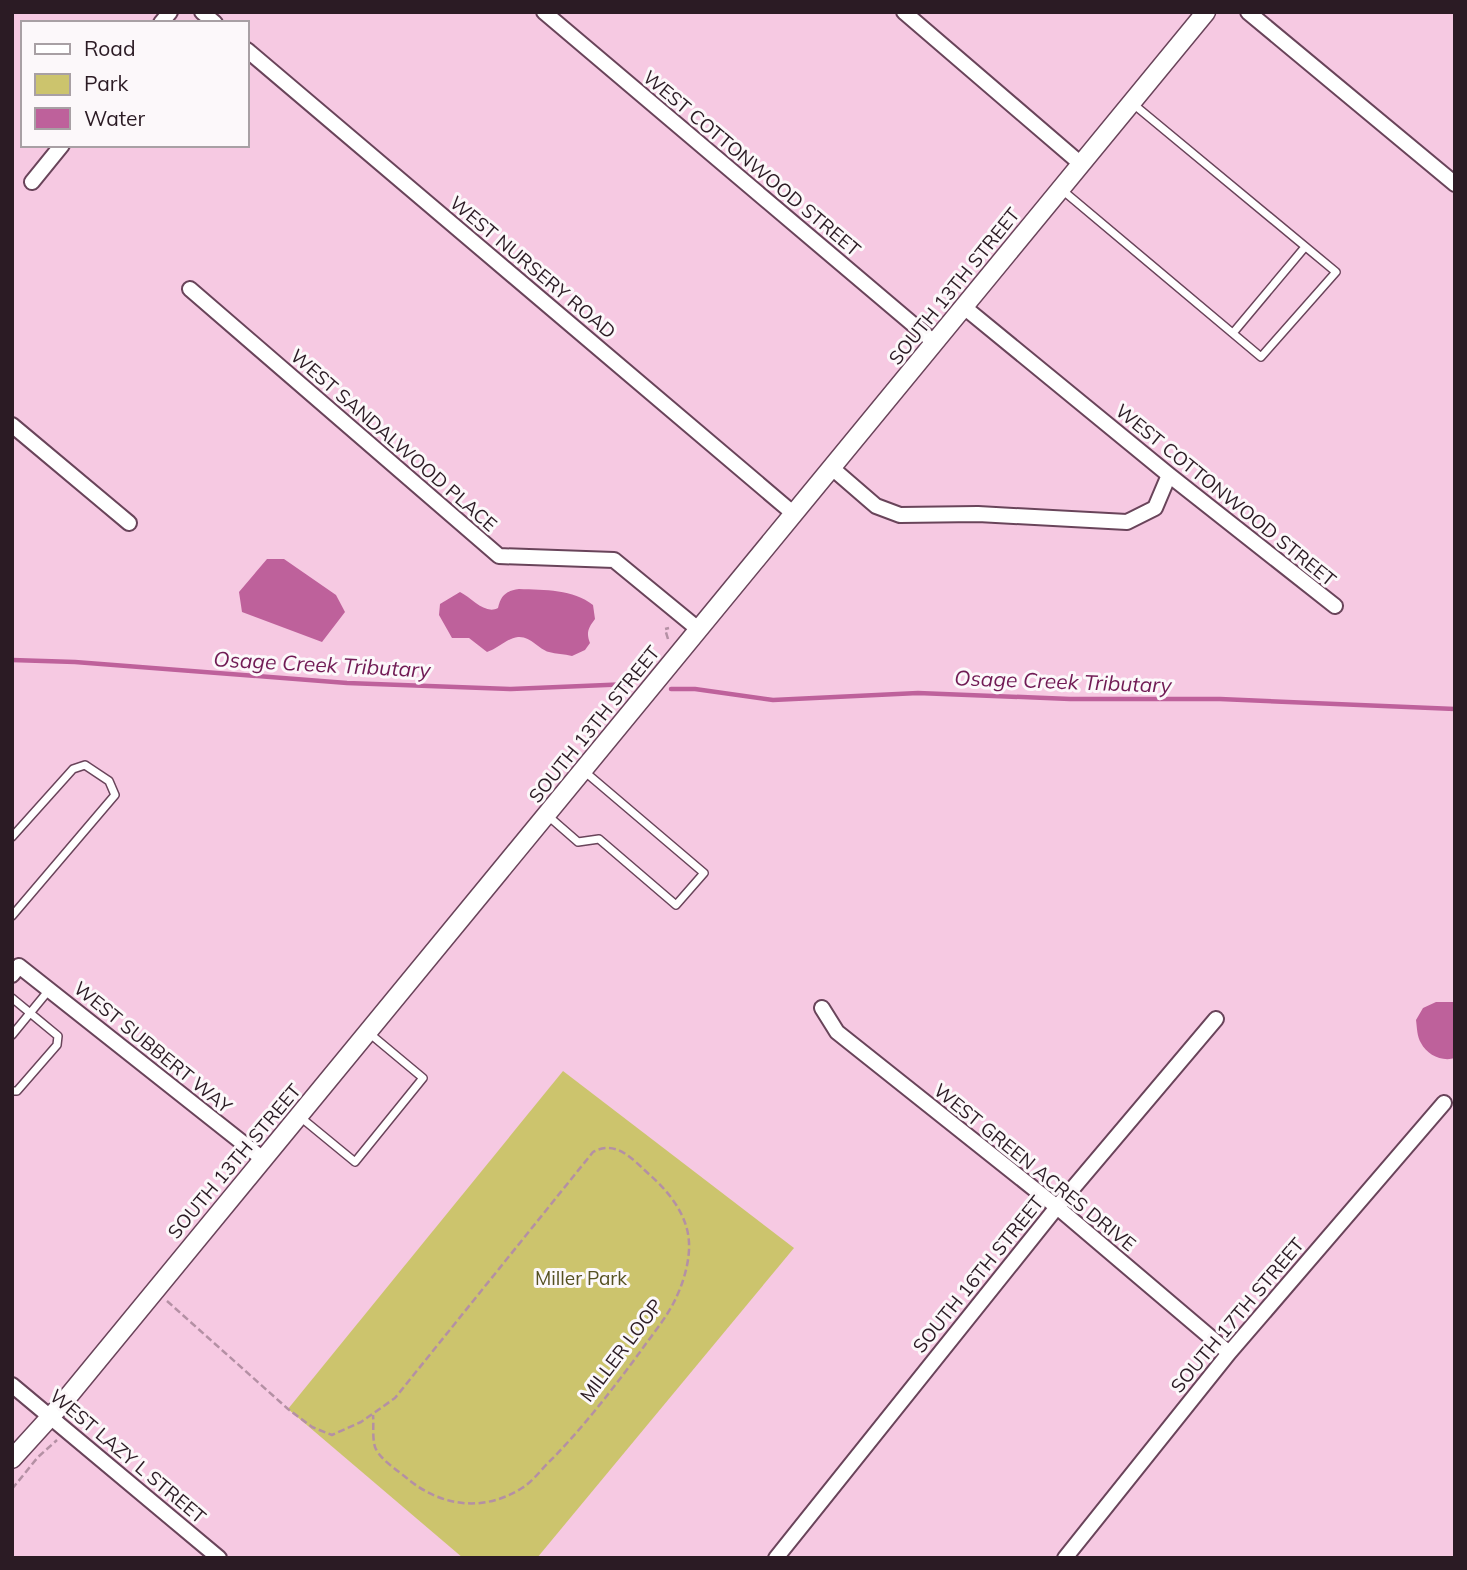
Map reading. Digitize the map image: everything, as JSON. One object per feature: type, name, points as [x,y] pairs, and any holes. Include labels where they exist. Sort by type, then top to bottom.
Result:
[{"type":"street","name":"WEST COTTONWOOD STREET","points":[[544,12],[935,343]]},
{"type":"street","points":[[904,12],[1081,164]]},
{"type":"street","name":"SOUTH 13TH STREET","points":[[12,1459],[368,1032],[1206,12]]},
{"type":"street","points":[[1248,12],[1455,184]]},
{"type":"street","name":"WEST NURSERY ROAD","points":[[248,51],[794,514]]},
{"type":"street","points":[[32,182],[60,147]]},
{"type":"street","name":"WEST SANDALWOOD PLACE","points":[[190,289],[499,556],[614,561],[698,629]]},
{"type":"street","name":"WEST COTTONWOOD STREET","points":[[964,307],[1169,475],[1335,606]]},
{"type":"street","points":[[12,425],[129,523]]},
{"type":"street","points":[[832,468],[876,506],[900,515],[978,513],[1127,522],[1155,508],[1169,475]]},
{"type":"street","name":"WEST SUBBERT WAY","points":[[16,970],[50,989],[262,1159]]},
{"type":"street","name":"WEST GREEN ACRES DRIVE","points":[[822,1008],[836,1032],[1057,1207],[1229,1353]]},
{"type":"street","name":"SOUTH 16TH STREET","points":[[776,1558],[1057,1207],[1216,1019]]},
{"type":"street","name":"SOUTH 17TH STREET","points":[[1065,1558],[1229,1353],[1444,1103]]},
{"type":"street","name":"WEST LAZY L STREET","points":[[12,1385],[219,1558]]},
{"type":"lane","points":[[1061,188],[1261,357],[1336,272],[1131,103]]},
{"type":"lane","points":[[1233,333],[1305,247]]},
{"type":"lane","points":[[12,837],[73,769],[85,765],[108,781],[115,795],[12,916]]},
{"type":"lane","points":[[547,815],[579,842],[599,839],[676,905],[704,873],[583,770]]},
{"type":"lane","points":[[12,1035],[50,989]]},
{"type":"lane","points":[[12,998],[58,1036],[57,1045],[17,1091],[12,1091]]},
{"type":"lane","points":[[299,1115],[355,1162],[424,1078],[368,1032]]},
{"type":"path","name":"MILLER LOOP","points":[[154,1290],[312,1427],[332,1435],[362,1423],[395,1398],[407,1385],[593,1152],[601,1148],[617,1149],[671,1196],[681,1213],[689,1244],[688,1258],[669,1313],[608,1394],[557,1453],[523,1487],[493,1500],[477,1503],[463,1504],[432,1496],[379,1454],[374,1440],[373,1415]]},
{"type":"path","points":[[12,1489],[38,1457],[58,1438]]},
{"type":"green space","name":"Miller Park","points":[[563,1071],[794,1248],[537,1558],[463,1558],[288,1409]]},
{"type":"water","points":[[267,559],[284,559],[336,595],[345,612],[322,642],[242,612],[239,592]]},
{"type":"water","points":[[519,589],[568,593],[593,605],[595,619],[588,631],[590,643],[585,650],[572,656],[552,653],[527,638],[518,637],[487,652],[469,638],[452,638],[439,615],[440,604],[460,592],[483,608],[493,610],[498,608],[505,594]]},
{"type":"water","points":[[1436,1002],[1455,1002],[1455,1058],[1445,1059],[1431,1054],[1419,1038],[1416,1020],[1423,1008]]},
{"type":"waterway","name":"Osage Creek Tributary","points":[[12,660],[75,662],[347,683],[511,689],[630,684]]},
{"type":"waterway","name":"Osage Creek Tributary","points":[[671,689],[695,689],[773,700],[918,693],[1070,699],[1220,699],[1455,709]]}]
